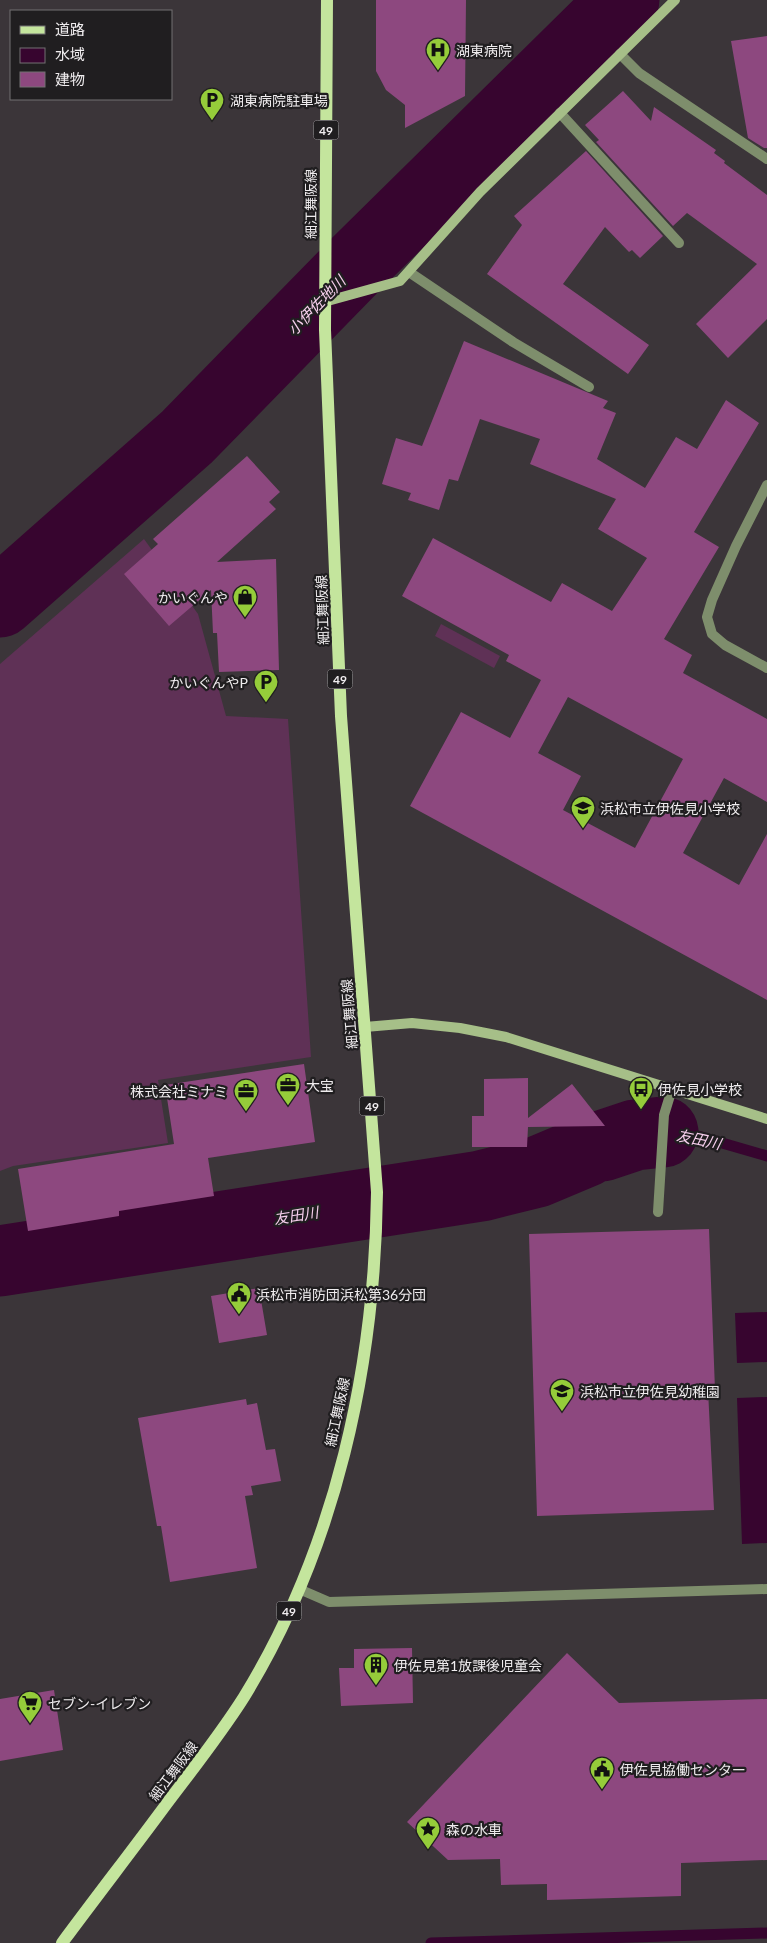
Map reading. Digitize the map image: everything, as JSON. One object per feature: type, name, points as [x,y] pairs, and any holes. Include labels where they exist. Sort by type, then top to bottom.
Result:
[{"type":"main road","name":"細江舞阪線","points":[[62,1943],[217,1737],[268,1655],[299,1589],[325,1522],[350,1427],[368,1328],[376,1220],[376,1186],[341,716],[324,330],[327,0]]},
{"type":"street","points":[[324,302],[400,281],[480,192],[675,0]]},
{"type":"street","points":[[620,54],[639,73],[767,159]]},
{"type":"street","points":[[560,113],[678,243]]},
{"type":"street","points":[[409,272],[513,342],[589,387]]},
{"type":"street","points":[[767,485],[736,546],[712,600],[707,617],[712,634],[725,645],[767,668]]},
{"type":"street","points":[[365,1027],[412,1023],[460,1028],[506,1037],[767,1119]]},
{"type":"street","points":[[658,1212],[664,1115],[672,1089]]},
{"type":"street","points":[[299,1589],[329,1602],[767,1589]]},
{"type":"shaded area","points":[[144,539],[198,614],[226,716],[288,719],[311,1057],[158,1080],[168,1143],[13,1166],[0,1171],[0,664]]},
{"type":"shaded area","points":[[441,624],[500,656],[494,668],[435,636]]},
{"type":"water","points":[[767,1312],[767,1362],[737,1363],[735,1313]]},
{"type":"water","points":[[767,1397],[767,1543],[742,1544],[737,1398]]},
{"type":"building","points":[[376,0],[466,0],[465,96],[405,128],[405,105],[386,90],[376,71]]},
{"type":"building","points":[[767,36],[767,148],[764,148],[748,138],[731,41]]},
{"type":"building","points":[[623,91],[651,121],[654,107],[716,150],[714,153],[725,161],[724,163],[767,195],[767,319],[728,358],[696,324],[757,264],[687,213],[673,226],[596,142],[599,140],[585,125]]},
{"type":"building","points":[[586,151],[663,236],[640,258],[632,250],[629,252],[605,227],[563,284],[649,345],[628,374],[487,274],[522,225],[514,216]]},
{"type":"building","points":[[464,341],[608,401],[603,408],[616,413],[597,459],[645,488],[676,437],[697,449],[726,400],[759,423],[694,532],[719,547],[664,639],[692,655],[683,673],[767,719],[767,802],[724,778],[683,853],[739,885],[767,834],[767,1000],[410,806],[461,712],[510,738],[541,680],[506,661],[509,655],[402,596],[433,538],[551,602],[562,583],[612,611],[647,558],[598,529],[616,499],[530,464],[540,439],[480,419],[458,481],[449,479],[439,510],[408,500],[411,493],[382,484],[396,438],[422,446]],"holes":[[[568,697],[683,759],[635,848],[563,810],[581,776],[538,753]]]},
{"type":"building","points":[[247,456],[280,492],[269,502],[276,509],[217,562],[276,559],[279,670],[219,672],[217,633],[213,633],[211,590],[169,626],[124,574],[158,544],[153,539]]},
{"type":"building","points":[[304,1064],[315,1142],[208,1158],[214,1196],[119,1211],[119,1216],[28,1231],[18,1169],[174,1144],[165,1085]]},
{"type":"building","points":[[528,1078],[528,1118],[572,1084],[605,1126],[528,1127],[527,1147],[472,1147],[472,1116],[484,1116],[484,1079]]},
{"type":"building","points":[[709,1229],[715,1390],[708,1390],[714,1510],[537,1516],[529,1234]]},
{"type":"building","name":"浜松市消防団浜松第36分団","points":[[259,1288],[267,1335],[219,1343],[211,1296]]},
{"type":"building","points":[[246,1399],[247,1405],[257,1403],[266,1450],[275,1449],[281,1481],[251,1486],[253,1495],[245,1496],[257,1568],[170,1582],[161,1526],[157,1526],[138,1418]]},
{"type":"building","name":"伊佐見第1放課後児童会","points":[[412,1648],[413,1703],[341,1706],[339,1668],[354,1668],[354,1649]]},
{"type":"building","name":"伊佐見協働センター","points":[[567,1653],[619,1703],[767,1699],[767,1860],[681,1863],[681,1896],[547,1900],[547,1884],[501,1885],[500,1859],[448,1860],[407,1822]]},
{"type":"building","name":"セブン-イレブン","points":[[54,1690],[63,1750],[0,1761],[0,1699]]},
{"type":"waterway","name":"小伊佐地川","points":[[0,602],[187,437],[356,264],[624,0]]},
{"type":"waterway","name":"友田川","points":[[663,1132],[691,1134],[767,1156]]},
{"type":"waterway","name":"友田川","points":[[602,1146],[635,1135],[663,1132]]},
{"type":"waterway","name":"友田川","points":[[0,1261],[481,1186],[537,1172],[587,1151]]},
{"type":"waterway","points":[[431,1943],[767,1933]]},
{"type":"place","name":"湖東病院","points":[[438,71]]},
{"type":"place","name":"湖東病院駐車場","points":[[212,121]]},
{"type":"place","name":"かいぐんや","points":[[245,618]]},
{"type":"place","name":"かいぐんやP","points":[[266,703]]},
{"type":"place","name":"浜松市立伊佐見小学校","points":[[583,829]]},
{"type":"place","name":"大宝","points":[[288,1106]]},
{"type":"place","name":"伊佐見小学校","points":[[641,1110]]},
{"type":"place","name":"株式会社ミナミ","points":[[246,1112]]},
{"type":"place","name":"浜松市消防団浜松第36分団","points":[[239,1315]]},
{"type":"place","name":"浜松市立伊佐見幼稚園","points":[[562,1412]]},
{"type":"place","name":"伊佐見第1放課後児童会","points":[[376,1686]]},
{"type":"place","name":"セブン-イレブン","points":[[30,1724]]},
{"type":"place","name":"伊佐見協働センター","points":[[602,1790]]},
{"type":"place","name":"森の水車","points":[[428,1850]]}]
